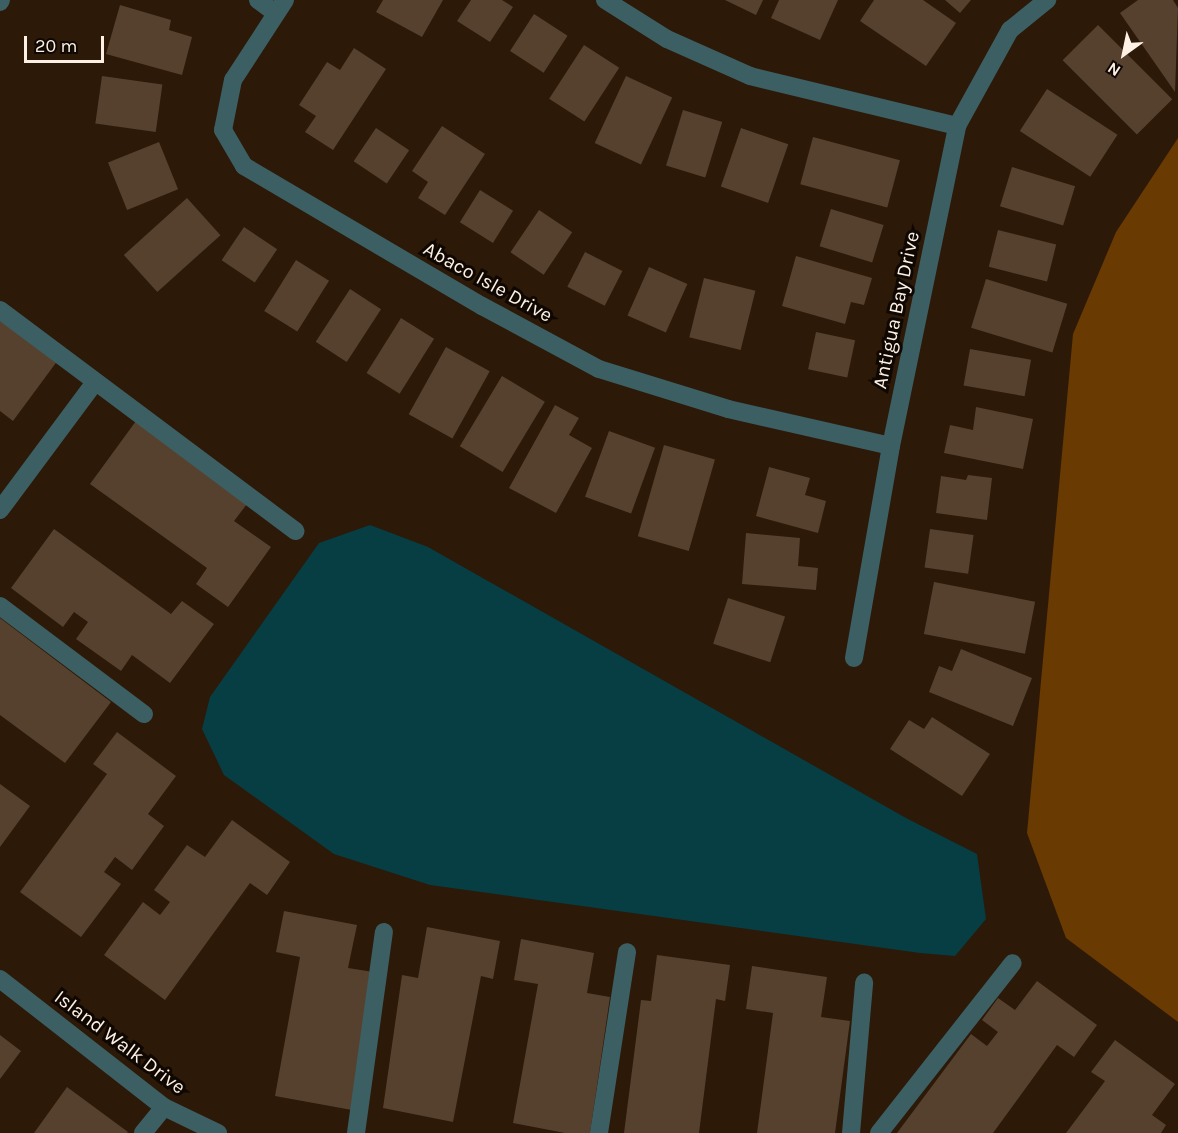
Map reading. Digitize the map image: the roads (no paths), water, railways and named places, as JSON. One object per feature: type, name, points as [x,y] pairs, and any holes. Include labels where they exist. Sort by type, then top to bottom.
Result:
[{"type":"street","name":"Abaco Isle Drive","points":[[258,0],[280,6],[233,80],[223,130],[244,166],[482,306],[598,369],[728,409],[891,446]]},
{"type":"street","points":[[605,0],[667,39],[750,76],[957,126]]},
{"type":"street","name":"Antigua Bay Drive","points":[[854,658],[891,446],[957,126],[1010,30],[1047,0]]},
{"type":"street","points":[[0,310],[295,531]]},
{"type":"street","points":[[0,510],[95,382]]},
{"type":"street","points":[[0,606],[144,714]]},
{"type":"street","points":[[356,1133],[384,932]]},
{"type":"street","points":[[599,1133],[627,952]]},
{"type":"street","points":[[879,1133],[1013,963]]},
{"type":"street","name":"Island Walk Drive","points":[[0,979],[164,1107],[218,1133]]},
{"type":"street","points":[[851,1133],[864,983]]},
{"type":"street","points":[[143,1133],[164,1107]]},
{"type":"water","points":[[370,525],[428,547],[906,818],[977,854],[986,919],[955,956],[920,953],[430,885],[334,854],[224,775],[202,729],[210,697],[319,543]]}]
